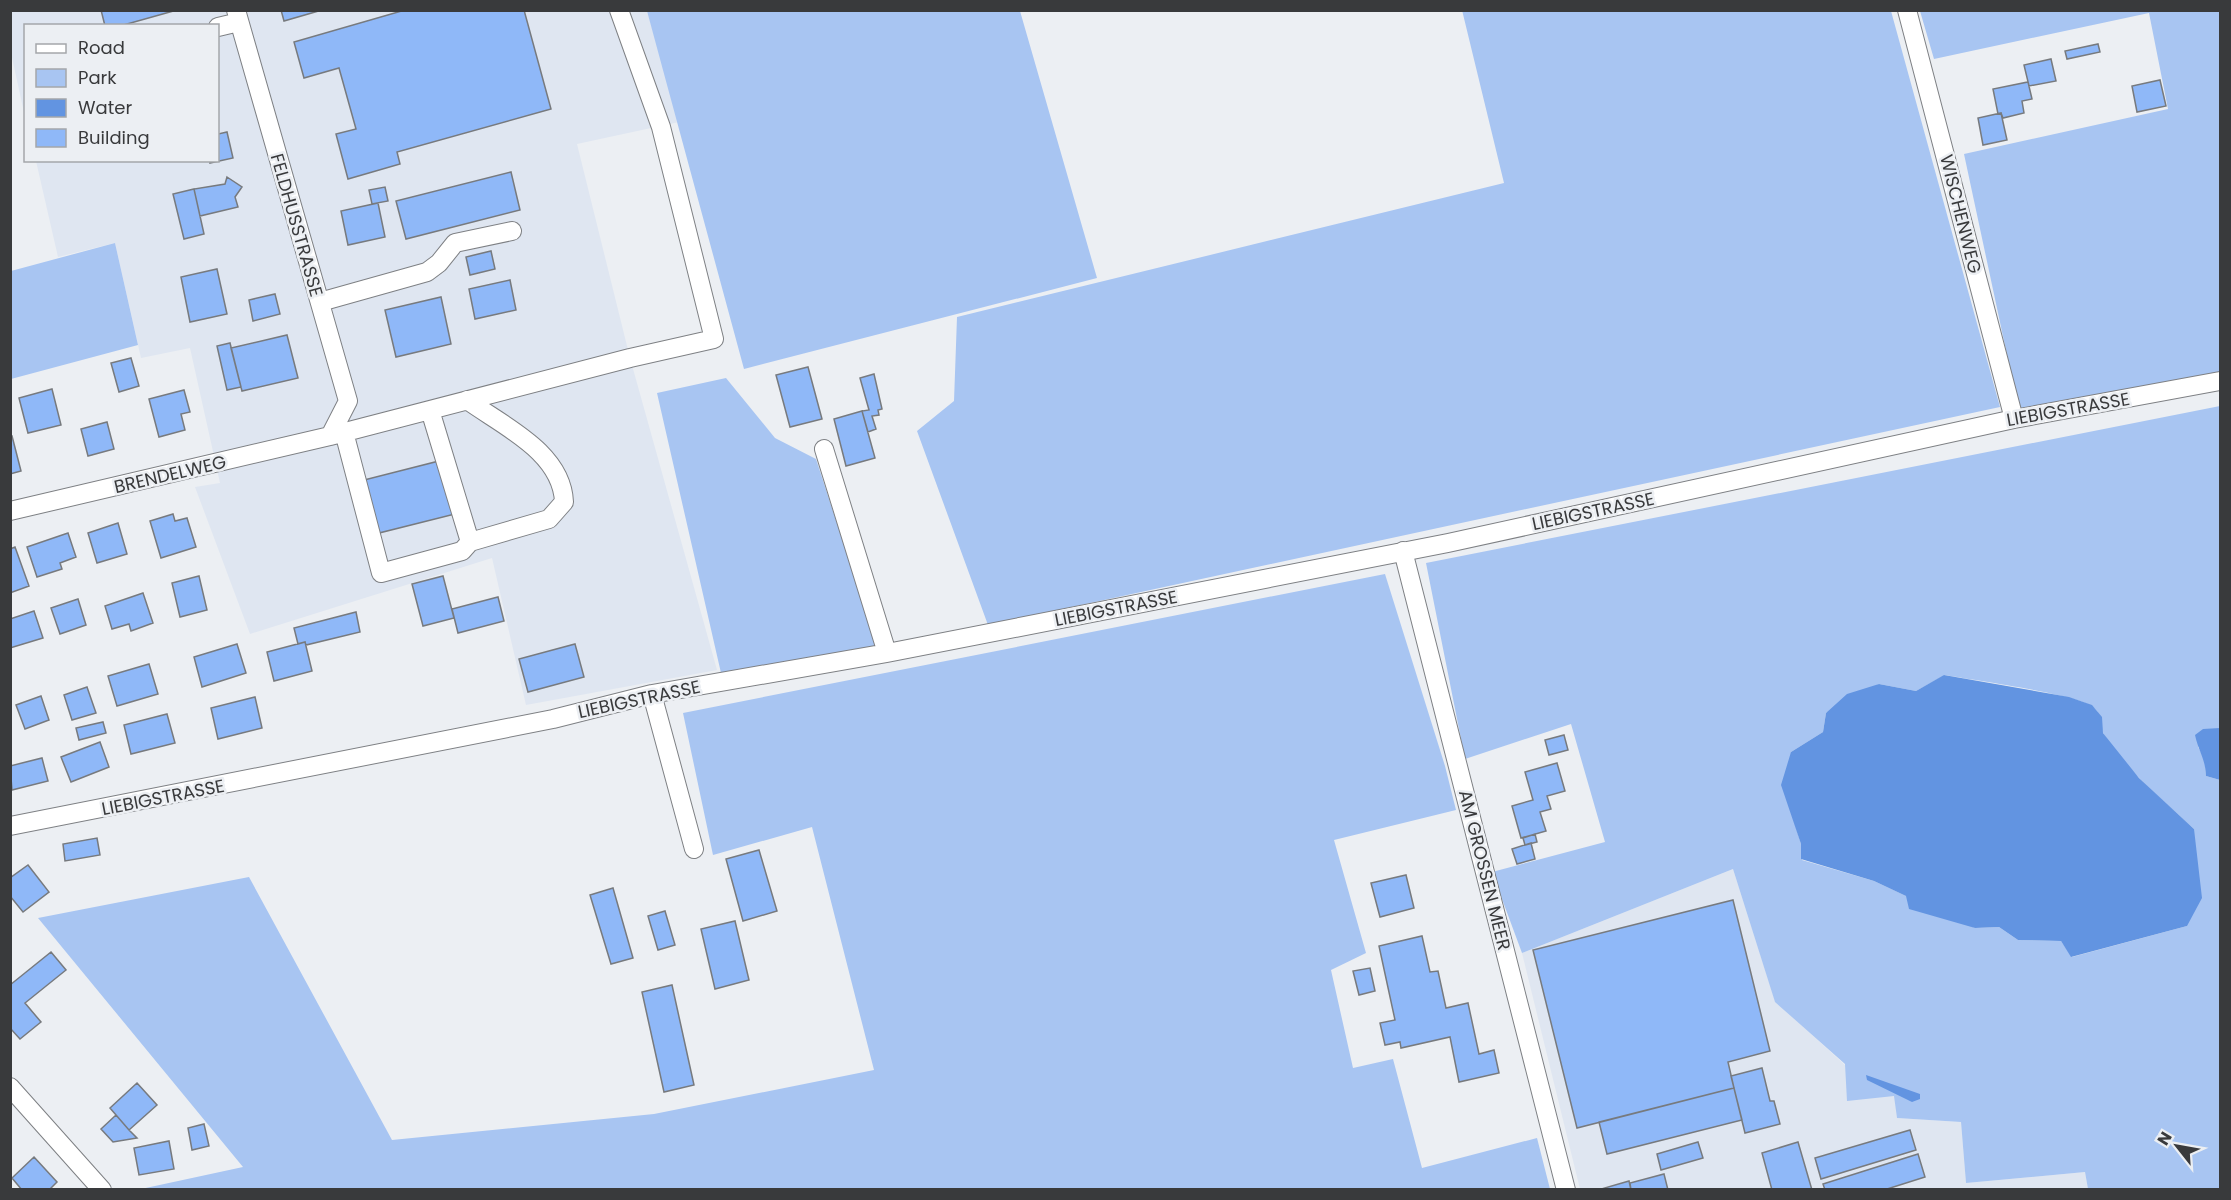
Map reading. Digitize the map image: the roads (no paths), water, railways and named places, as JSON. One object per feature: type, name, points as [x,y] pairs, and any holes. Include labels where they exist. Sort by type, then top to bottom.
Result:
[{"type":"street","name":"BRENDELWEG","points":[[10,511],[337,434],[714,339],[661,127],[618,10]]},
{"type":"street","name":"WISCHENWEG","points":[[1907,10],[2014,419]]},
{"type":"street","points":[[219,26],[238,16]]},
{"type":"street","name":"FELDHUSSTRASSE","points":[[238,16],[348,400],[337,434]]},
{"type":"street","points":[[320,302],[427,272],[440,263],[455,243],[512,231]]},
{"type":"street","name":"LIEBIGSTRASSE","points":[[10,826],[554,719],[652,694],[886,653],[1403,551],[2014,419],[2220,381]]},
{"type":"street","points":[[337,434],[381,573],[462,551],[470,542],[549,519],[564,502],[563,485],[550,464],[531,444],[467,400]]},
{"type":"street","points":[[430,410],[470,542]]},
{"type":"street","points":[[824,449],[886,653]]},
{"type":"street","name":"AM GROSSEN MEER","points":[[1403,551],[1566,1190]]},
{"type":"street","points":[[652,694],[694,849]]},
{"type":"street","points":[[10,1087],[102,1190]]},
{"type":"water","points":[[1944,675],[2069,697],[2092,705],[2102,717],[2103,733],[2139,778],[2194,829],[2202,898],[2187,926],[2071,957],[2061,941],[2018,940],[1999,927],[1975,928],[1909,909],[1906,896],[1874,881],[1801,859],[1801,844],[1781,785],[1791,752],[1823,732],[1826,713],[1847,694],[1879,684],[1916,691]]},
{"type":"water","points":[[2220,728],[2220,780],[2206,776],[2195,735],[2203,729]]},
{"type":"water","points":[[1866,1075],[1920,1094],[1920,1099],[1912,1102],[1867,1080]]}]
